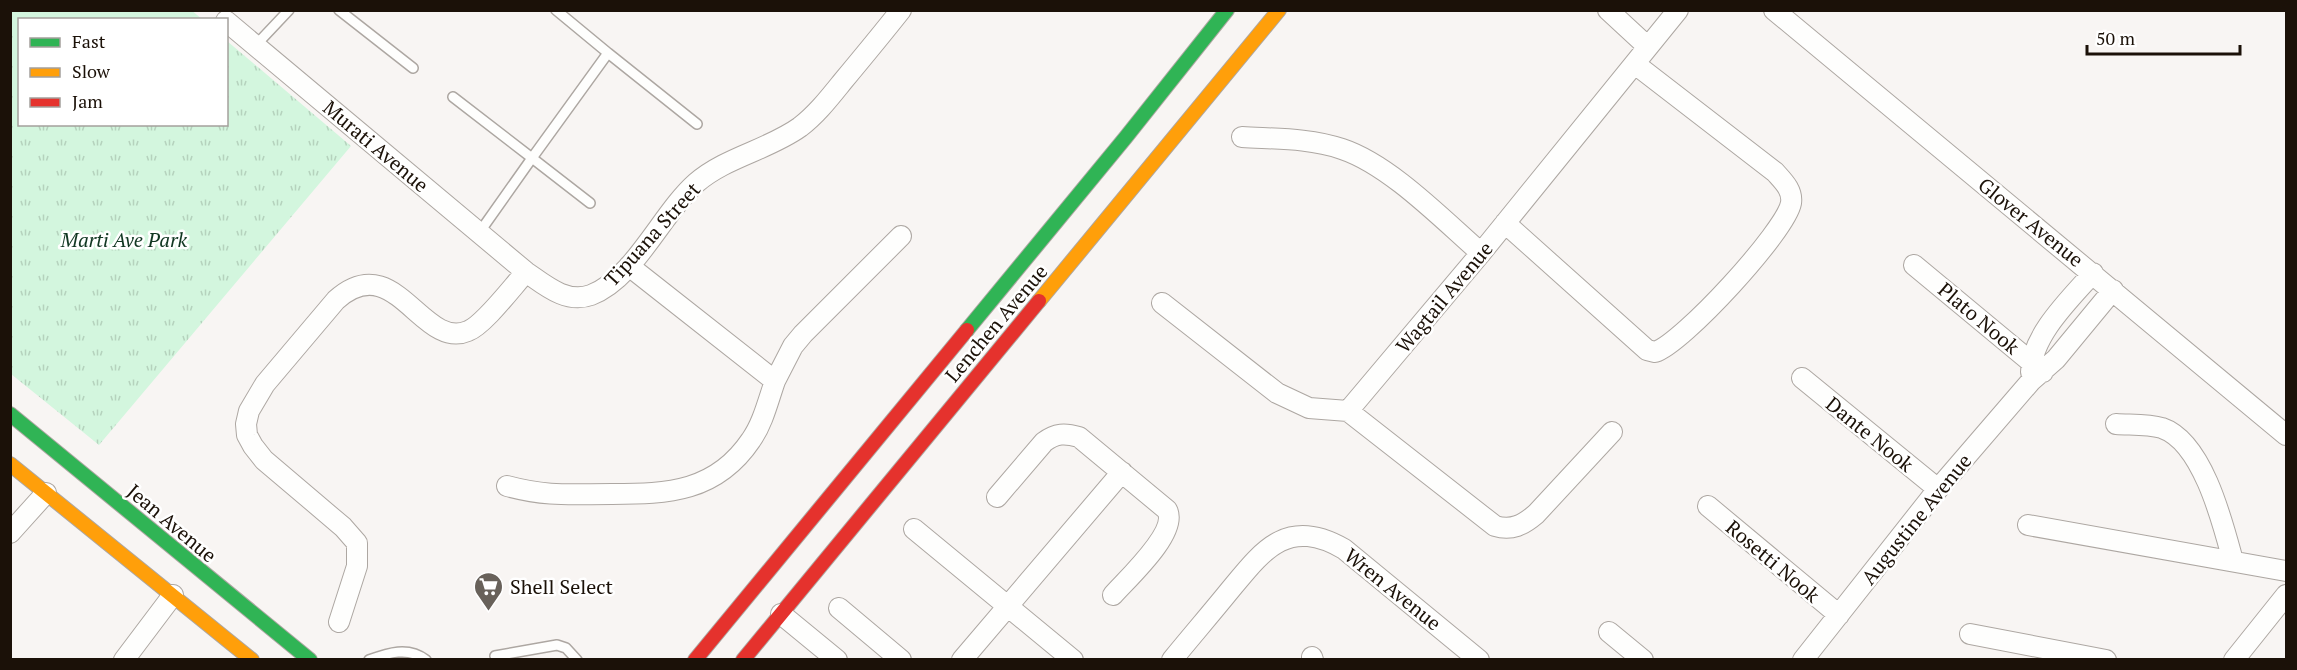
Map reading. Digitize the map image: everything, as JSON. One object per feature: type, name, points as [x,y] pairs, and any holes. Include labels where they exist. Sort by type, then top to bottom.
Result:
[{"type":"main road","name":"Lenchen Avenue","points":[[695,660],[1126,137],[1227,10]]},
{"type":"main road","name":"Lenchen Avenue","points":[[743,660],[1279,10]]},
{"type":"main road","name":"Jean Avenue","points":[[10,414],[310,660]]},
{"type":"main road","points":[[10,464],[252,660]]},
{"type":"main road","points":[[243,607],[256,630],[271,646]]},
{"type":"street","name":"Tipuana Street","points":[[525,272],[558,293],[574,298],[590,296],[606,287],[629,266],[685,194],[707,174],[782,138],[816,113],[901,10]]},
{"type":"street","points":[[1608,10],[1648,47]]},
{"type":"street","name":"Wagtail Avenue","points":[[1348,411],[1678,10]]},
{"type":"street","name":"Glover Avenue","points":[[1774,10],[2286,435]]},
{"type":"street","name":"Murati Avenue","points":[[228,22],[525,272]]},
{"type":"street","points":[[1505,223],[1647,350],[1655,352],[1666,347],[1684,332],[1767,244],[1788,212],[1791,194],[1786,184],[1775,172],[1635,64]]},
{"type":"street","points":[[1242,137],[1310,141],[1357,154],[1404,186],[1481,252]]},
{"type":"street","points":[[507,486],[544,495],[662,493],[709,480],[725,470],[752,439],[793,346],[901,236]]},
{"type":"street","name":"Plato Nook","points":[[1914,265],[2035,372]]},
{"type":"street","points":[[629,266],[776,381]]},
{"type":"street","points":[[339,622],[357,566],[357,543],[343,527],[284,477],[253,446],[247,435],[246,424],[249,411],[265,384],[336,300],[356,285],[380,286],[437,327],[448,332],[459,333],[469,331],[480,323],[525,272]]},
{"type":"street","name":"Augustine Avenue","points":[[2035,372],[2040,339],[2093,273]]},
{"type":"street","name":"Augustine Avenue","points":[[1803,660],[1938,489],[2035,372],[2113,290]]},
{"type":"street","points":[[1162,303],[1277,393],[1309,408],[1348,411],[1495,526],[1514,528],[1524,524],[1612,432]]},
{"type":"street","name":"Dante Nook","points":[[1802,378],[1938,489]]},
{"type":"street","points":[[2116,424],[2144,425],[2164,429],[2174,434],[2188,449],[2206,481],[2217,508],[2233,561]]},
{"type":"street","points":[[998,497],[1044,442],[1061,434],[1079,437],[1167,510],[1170,520],[1167,529],[1113,595]]},
{"type":"street","points":[[962,660],[1122,472]]},
{"type":"street","points":[[10,533],[46,493]]},
{"type":"street","name":"Rosetti Nook","points":[[1708,506],[1839,615]]},
{"type":"street","points":[[2028,525],[2286,571]]},
{"type":"street","points":[[914,529],[1073,660]]},
{"type":"street","name":"Wren Avenue","points":[[1172,660],[1266,549],[1291,537],[1309,536],[1327,539],[1344,549],[1479,660]]},
{"type":"street","points":[[124,660],[173,595]]},
{"type":"street","points":[[2234,660],[2286,595]]},
{"type":"street","points":[[838,608],[901,660]]},
{"type":"street","points":[[781,614],[837,660]]},
{"type":"street","points":[[1609,632],[1643,660]]},
{"type":"street","points":[[1970,634],[2106,660]]},
{"type":"lane","points":[[256,45],[289,10]]},
{"type":"lane","points":[[339,10],[413,68]]},
{"type":"lane","points":[[556,10],[697,124]]},
{"type":"lane","points":[[479,233],[608,53]]},
{"type":"lane","points":[[453,97],[590,203]]},
{"type":"lane","points":[[495,656],[557,645],[566,648],[577,660]]},
{"type":"lane","points":[[369,660],[408,652],[426,660]]},
{"type":"green space","name":"Marti Ave Park","points":[[191,10],[201,18],[18,18],[18,126],[228,126],[228,42],[351,146],[99,445],[11,374],[11,11]]},
{"type":"traffic: fast","points":[[967,330],[1227,10]]},
{"type":"traffic: fast","points":[[10,414],[310,660]]},
{"type":"traffic: slow","points":[[1039,301],[1279,10]]},
{"type":"traffic: slow","points":[[10,464],[252,660]]},
{"type":"traffic: jam","points":[[743,660],[1039,301]]},
{"type":"traffic: jam","points":[[695,660],[967,330]]},
{"type":"place","name":"Shell Select","points":[[489,612]]}]
